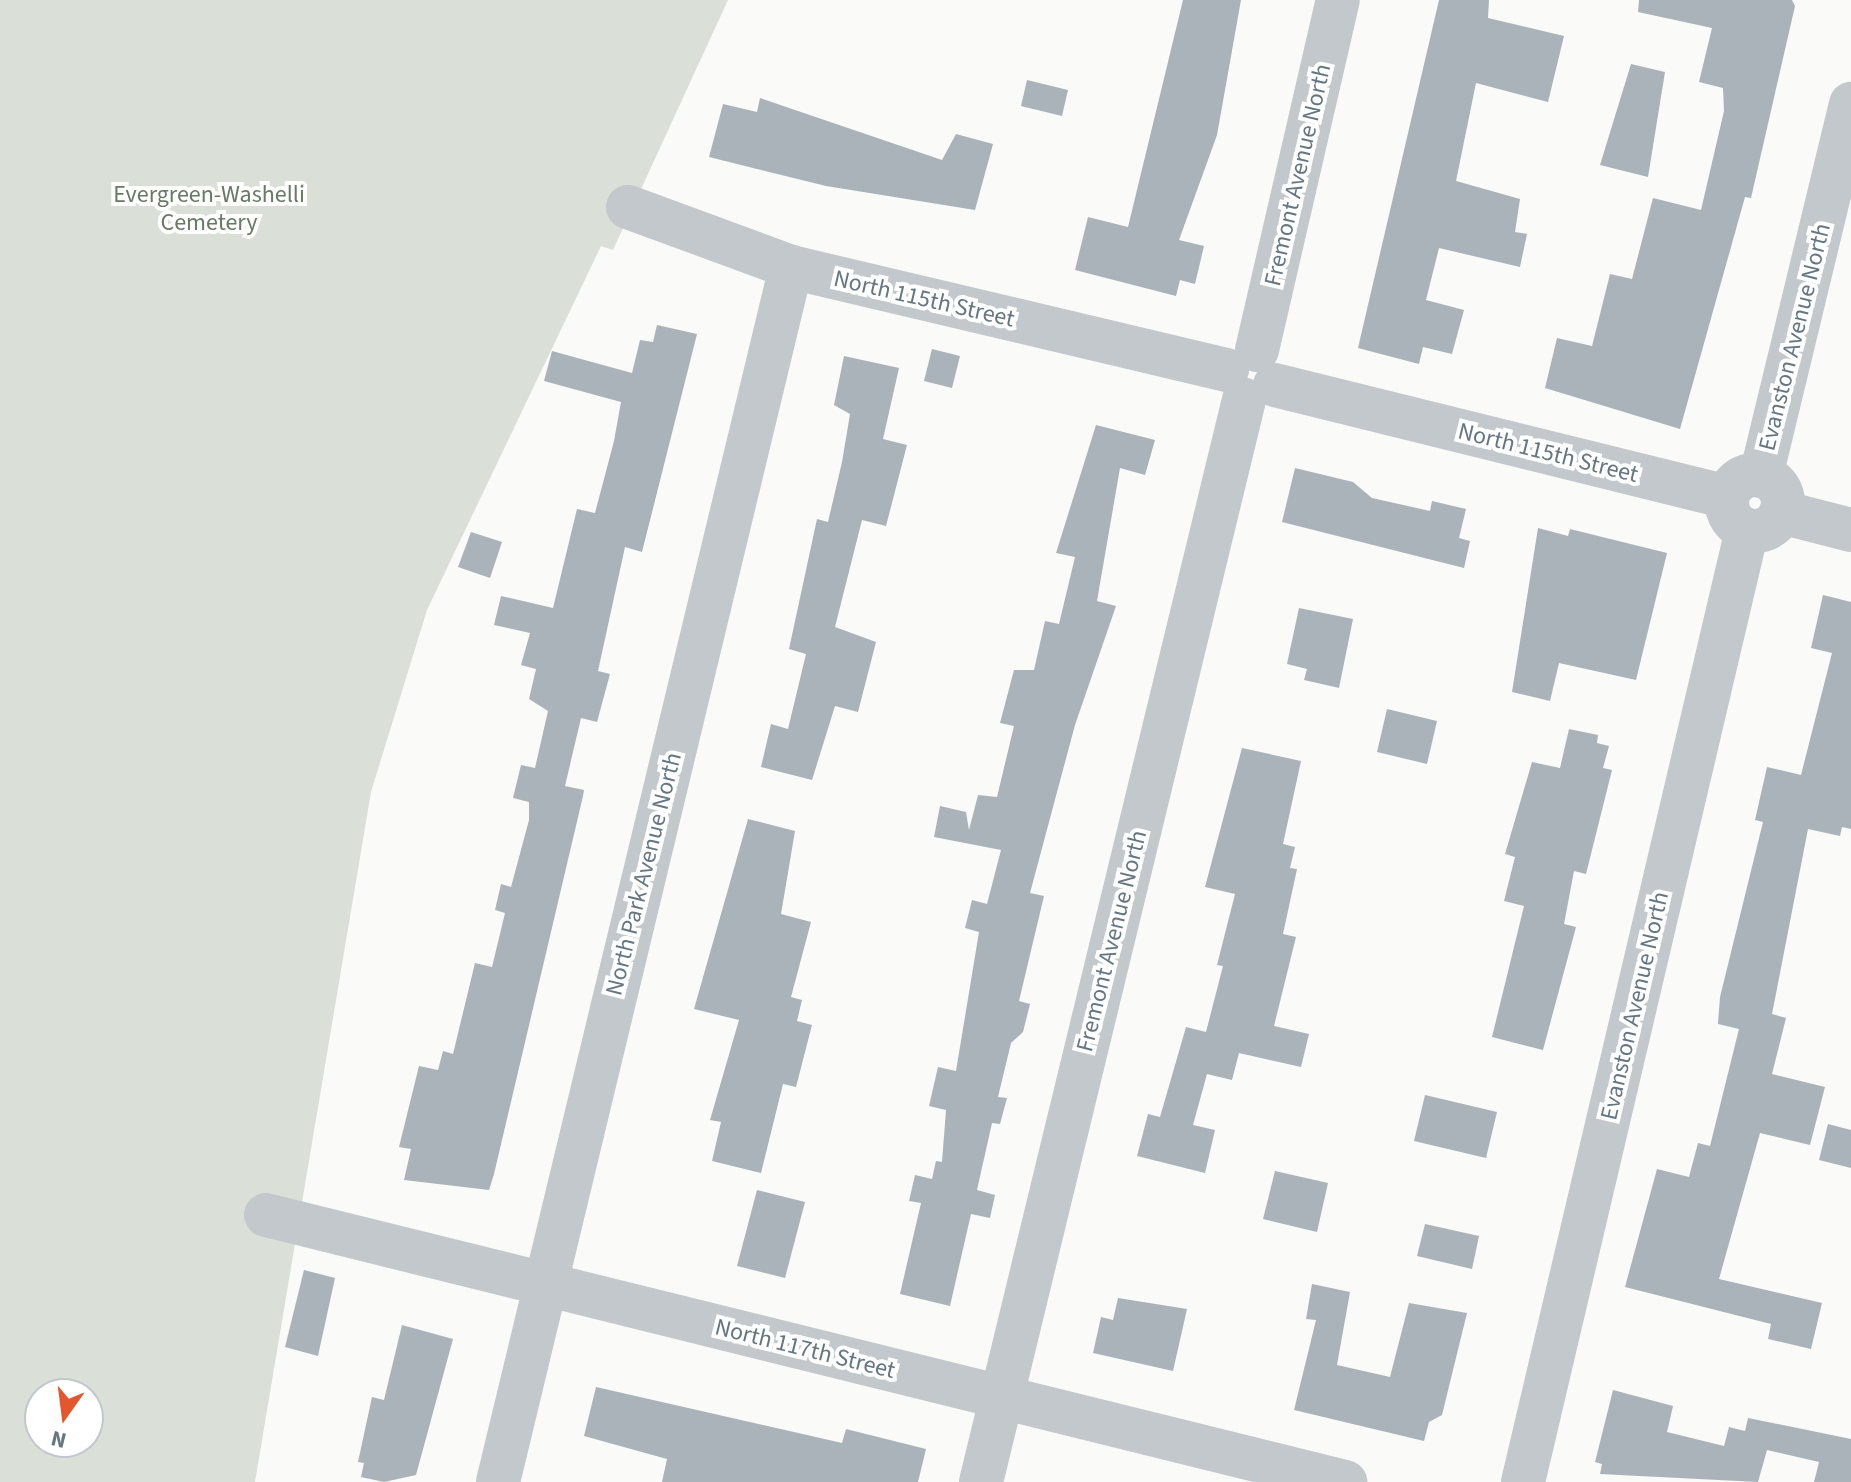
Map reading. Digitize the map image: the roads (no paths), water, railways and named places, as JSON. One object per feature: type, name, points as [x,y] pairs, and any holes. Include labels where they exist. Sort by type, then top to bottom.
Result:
[{"type":"street","name":"Fremont Avenue North","points":[[981,1482],[1251,376],[1338,0]]},
{"type":"street","name":"Evanston Avenue North","points":[[1523,1482],[1851,104]]},
{"type":"street","name":"North 115th Street","points":[[628,207],[791,267],[1251,376],[1851,530]]},
{"type":"street","name":"North Park Avenue North","points":[[498,1482],[791,267]]},
{"type":"street","name":"North 117th Street","points":[[266,1215],[1345,1482]]},
{"type":"park label","name":"Evergreen-Washelli Cemetery","points":[[209,209]]}]
